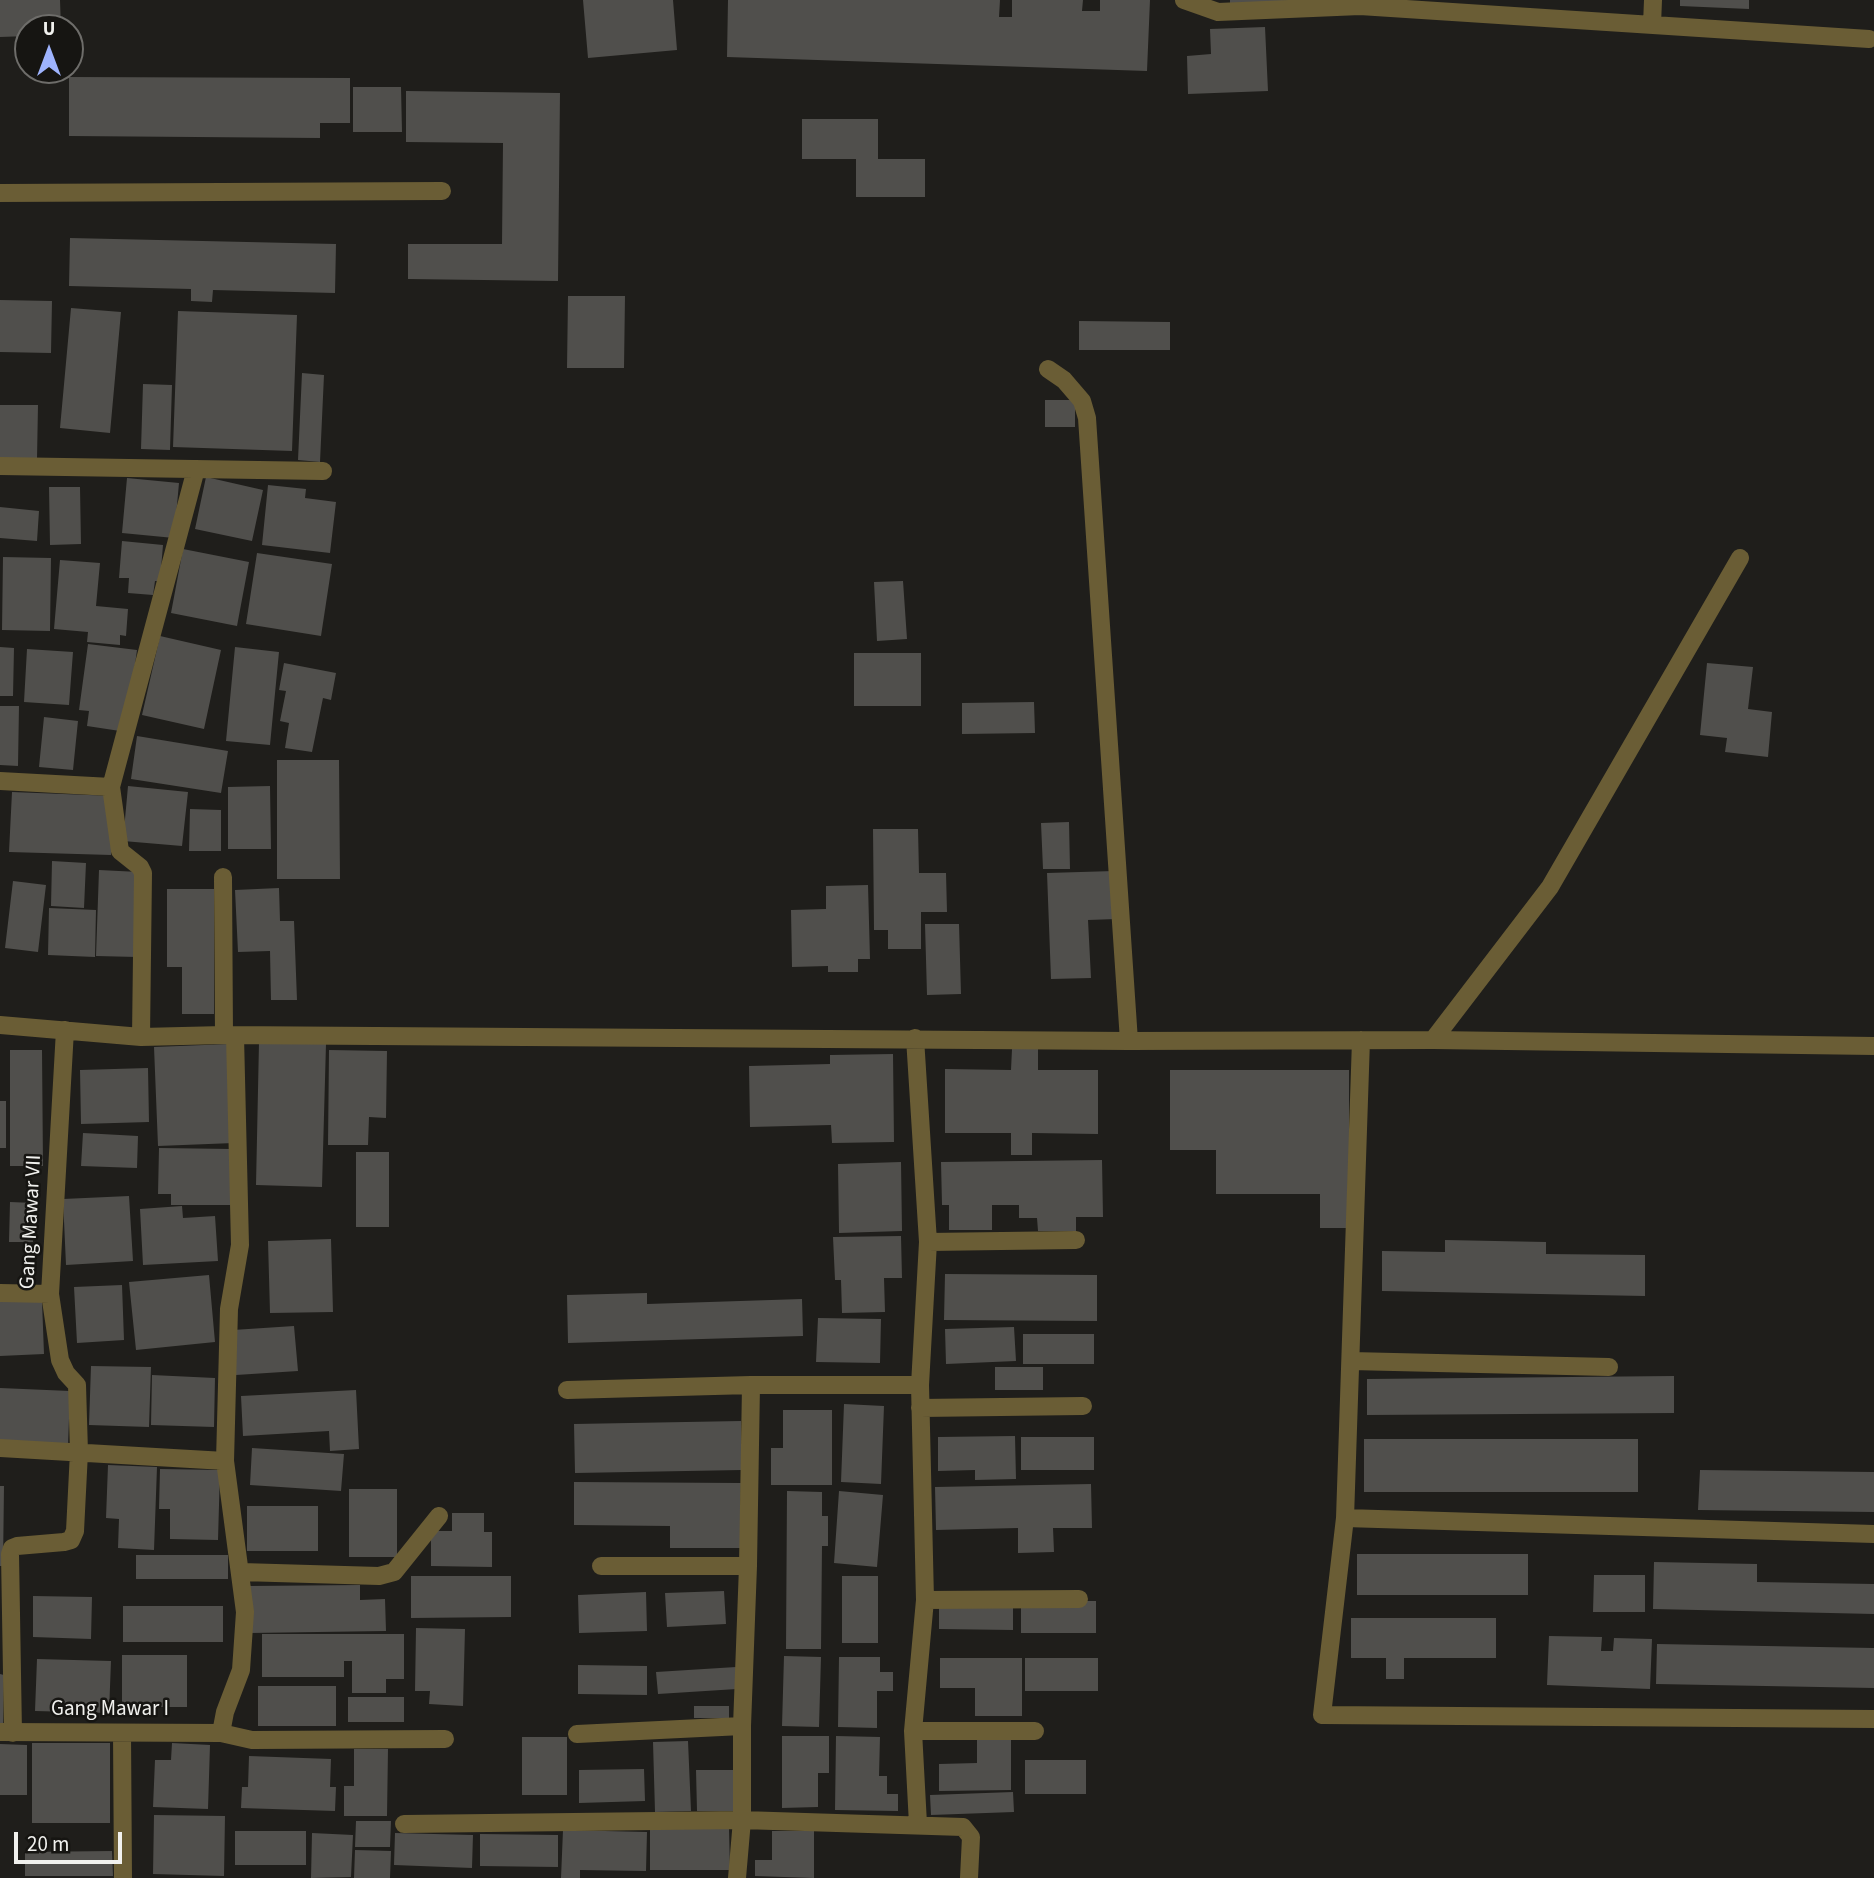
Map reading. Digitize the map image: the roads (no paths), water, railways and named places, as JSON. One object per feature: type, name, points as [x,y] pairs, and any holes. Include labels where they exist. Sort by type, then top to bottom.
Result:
[{"type":"street","points":[[1184,0],[1218,12],[1360,3],[1869,39]]},
{"type":"street","points":[[1652,25],[1653,0]]},
{"type":"street","points":[[0,193],[442,191]]},
{"type":"street","points":[[1048,369],[1064,380],[1082,401],[1087,418],[1129,1041]]},
{"type":"street","points":[[0,466],[323,471]]},
{"type":"street","points":[[141,1037],[143,873],[120,851],[111,787],[196,469]]},
{"type":"street","points":[[1433,1040],[1550,887],[1740,558]]},
{"type":"street","points":[[0,781],[111,787]]},
{"type":"street","points":[[221,1732],[225,1712],[241,1670],[245,1612],[225,1461],[229,1309],[240,1245],[223,877]]},
{"type":"street","points":[[0,1025],[141,1037],[230,1035],[1129,1041],[1433,1040],[1874,1046]]},
{"type":"street","name":"Gang Mawar VII","points":[[7,1732],[12,1548],[71,1540],[75,1531],[79,1452],[76,1385],[60,1360],[50,1294],[65,1030]]},
{"type":"street","points":[[915,1038],[928,1242],[920,1385],[925,1600],[913,1731],[918,1824]]},
{"type":"street","points":[[1361,1040],[1345,1518],[1322,1715],[1874,1718]]},
{"type":"street","points":[[928,1242],[1076,1240]]},
{"type":"street","points":[[0,1293],[50,1294]]},
{"type":"street","points":[[1351,1361],[1609,1367]]},
{"type":"street","points":[[567,1390],[751,1385],[920,1385]]},
{"type":"street","points":[[737,1878],[742,1820],[751,1385]]},
{"type":"street","points":[[920,1408],[1083,1406]]},
{"type":"street","points":[[0,1448],[225,1461]]},
{"type":"street","points":[[241,1572],[379,1576],[394,1572],[439,1516]]},
{"type":"street","points":[[1345,1518],[1874,1534]]},
{"type":"street","points":[[600,1566],[748,1566]]},
{"type":"street","points":[[925,1600],[1079,1599]]},
{"type":"street","points":[[577,1734],[742,1726]]},
{"type":"street","points":[[913,1731],[1035,1731]]},
{"type":"street","name":"Gang Mawar I","points":[[7,1732],[221,1732],[252,1740],[445,1739]]},
{"type":"street","points":[[122,1732],[123,1878]]},
{"type":"street","points":[[404,1824],[742,1820],[963,1827],[971,1837],[969,1878]]}]
